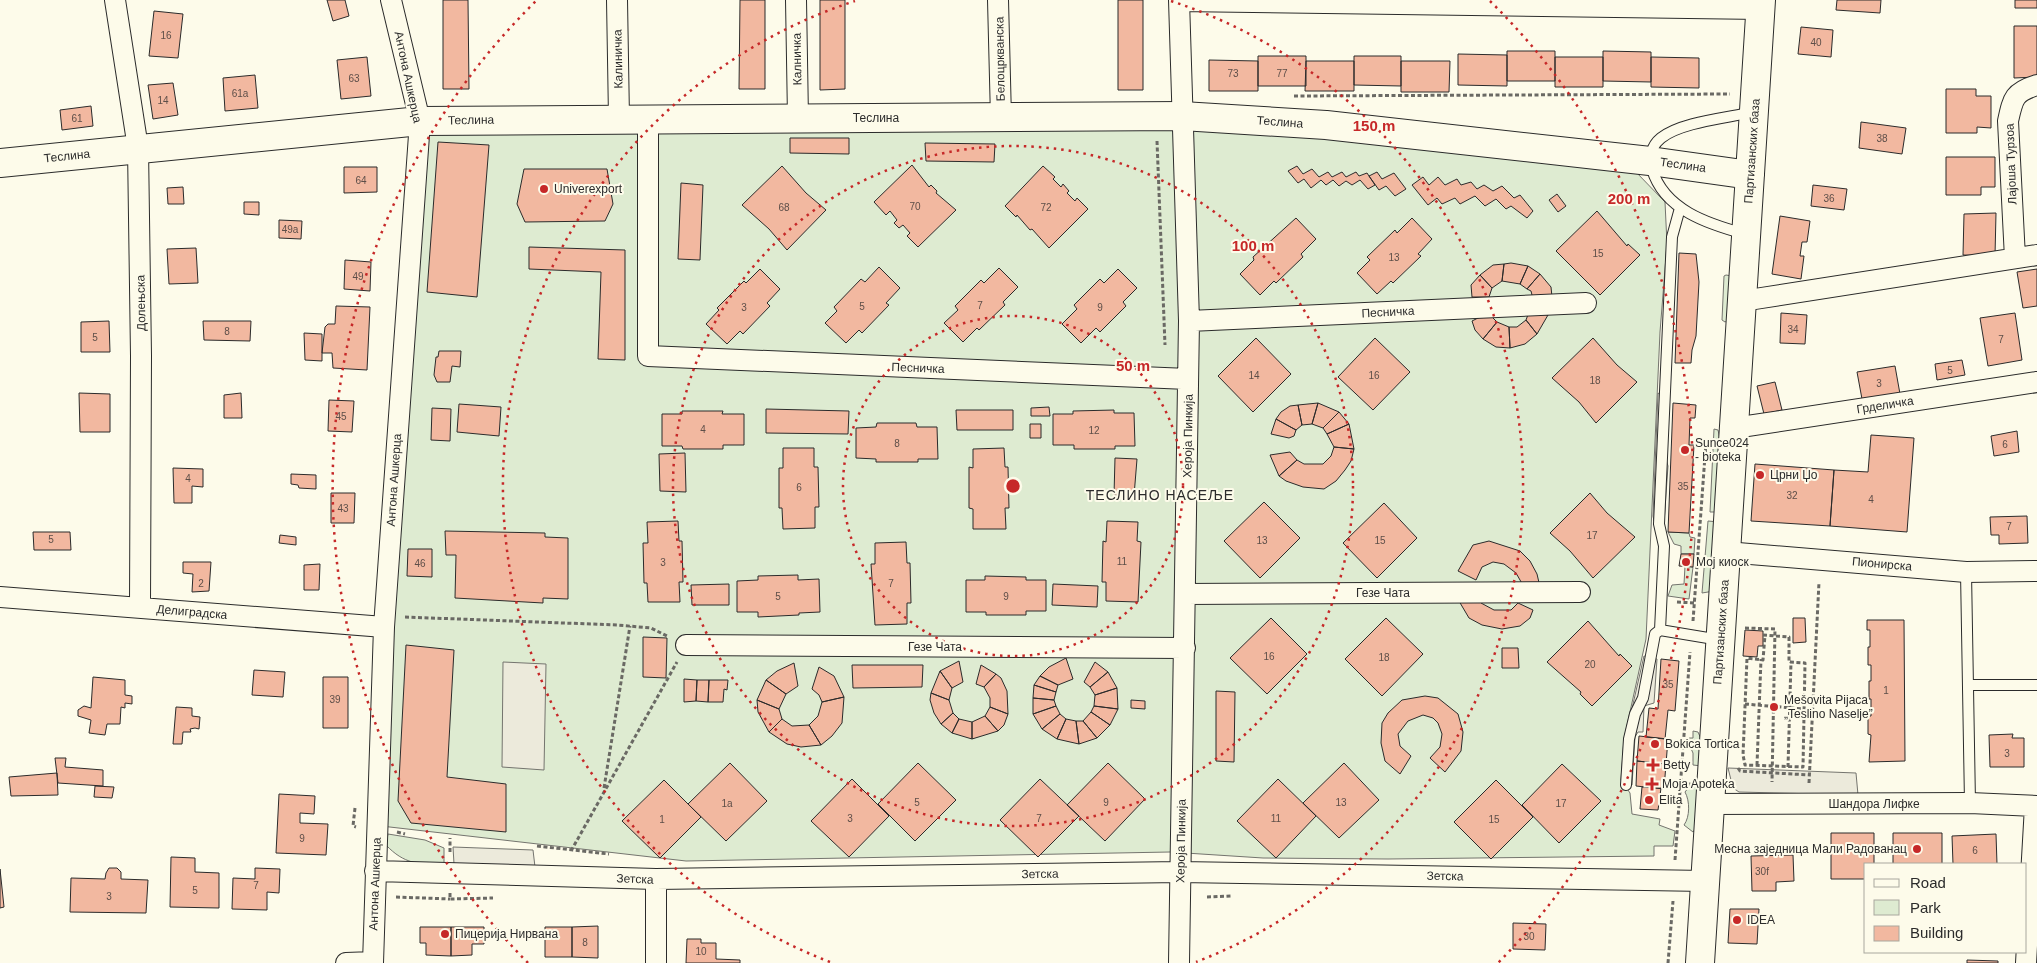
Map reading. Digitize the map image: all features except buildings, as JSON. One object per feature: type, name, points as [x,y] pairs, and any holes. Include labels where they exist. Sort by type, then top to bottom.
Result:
[{"type":"street","name":"Долењска","points":[[116,0],[138,148],[142,356],[140,607]]},
{"type":"street","name":"Антона Ашкерца","points":[[373,962],[384,622],[420,121],[391,0]]},
{"type":"street","name":"Калиничка","points":[[617,0],[619,118]]},
{"type":"street","name":"Калничка","points":[[796,0],[798,118]]},
{"type":"street","name":"Белоцркванска","points":[[998,0],[1001,118]]},
{"type":"street","points":[[1179,0],[1761,5]]},
{"type":"street","name":"Хероја Пинкија","points":[[1179,0],[1189,321],[1179,963]]},
{"type":"street","name":"Партизанских база","points":[[1700,963],[1761,5]]},
{"type":"street","name":"Лајоша Турзоа","points":[[2015,258],[2008,121],[2012,100],[2023,89],[2037,84]]},
{"type":"street","name":"Теслина","points":[[0,163],[420,121],[619,118],[1182,116],[1326,126],[1650,161],[1750,175]]},
{"type":"street","name":"Песничка","points":[[648,118],[648,356],[1188,379]]},
{"type":"street","points":[[1742,301],[2037,255]]},
{"type":"street","name":"Песничка","points":[[1189,321],[1586,302]]},
{"type":"street","name":"Грделичка","points":[[1734,428],[2037,382]]},
{"type":"street","name":"Пионирска","points":[[1726,552],[1821,558],[1966,572],[2037,572]]},
{"type":"street","name":"Гезе Чата","points":[[1185,594],[1580,592]]},
{"type":"street","name":"Делиградска","points":[[0,597],[384,622]]},
{"type":"street","name":"Гезе Чата","points":[[686,645],[1185,648]]},
{"type":"street","name":"Шандора Лифке","points":[[1710,804],[1970,803],[2036,806]]},
{"type":"street","points":[[2027,947],[2036,806]]},
{"type":"street","name":"Зетска","points":[[375,870],[656,879],[1180,872],[1706,880]]},
{"type":"street","points":[[656,879],[656,963]]},
{"type":"street","points":[[346,963],[373,962]]},
{"type":"lane","points":[[1746,234],[1721,228],[1680,208],[1666,196],[1655,178],[1650,161],[1653,148],[1661,138],[1672,132],[1688,126],[1754,112]]},
{"type":"lane","points":[[1660,630],[1664,546],[1659,524],[1672,237],[1680,208]]},
{"type":"lane","points":[[1966,572],[1970,685],[1970,803]]},
{"type":"lane","points":[[1626,784],[1629,739],[1635,714],[1643,698],[1651,645],[1655,634],[1660,630],[1720,640]]},
{"type":"lane","points":[[1970,685],[2037,684]]},
{"type":"path","points":[[1668,963],[1706,437]]},
{"type":"path","points":[[1808,804],[1821,558]]},
{"type":"path","points":[[384,622],[630,626],[651,628],[686,645],[556,876]]},
{"type":"path","points":[[604,792],[630,626]]},
{"type":"path","points":[[1772,768],[1775,634]]},
{"type":"path","points":[[1788,767],[1791,662],[1789,662],[1789,637],[1775,634],[1764,635],[1764,660],[1747,658],[1743,755],[1745,765],[1772,768],[1803,767],[1805,663],[1791,662]]},
{"type":"path","points":[[1757,765],[1761,659]]},
{"type":"path","points":[[1745,704],[1804,710]]},
{"type":"path","points":[[1737,766],[1740,771],[1810,775]]},
{"type":"path","points":[[389,897],[450,899]]},
{"type":"green space","points":[[1170,121],[1635,171],[1665,202],[1667,244],[1660,332],[1646,639],[1624,739],[1621,780],[1630,793],[1632,814],[1660,819],[1659,825],[1675,831],[1673,846],[1654,846],[1654,856],[1388,859],[1263,858],[1170,852],[686,861],[381,826],[423,125]]},
{"type":"green space","points":[[1724,276],[1732,276],[1727,321],[1725,322],[1722,320]]},
{"type":"green space","points":[[1714,429],[1718,430],[1720,439],[1719,512],[1710,512]]},
{"type":"green space","points":[[1708,521],[1719,522],[1714,591],[1702,593]]},
{"type":"green space","points":[[1668,532],[1689,533],[1690,537],[1695,538],[1694,554],[1681,554],[1681,546],[1674,544]]},
{"type":"green space","points":[[1685,566],[1693,567],[1689,599],[1668,596],[1672,585],[1684,584]]},
{"type":"green space","points":[[1693,731],[1698,732],[1701,739],[1702,766],[1693,765],[1693,753],[1688,742],[1689,738],[1693,738]]},
{"type":"green space","points":[[1689,783],[1697,784],[1701,787],[1696,828],[1693,832],[1684,825],[1689,809],[1685,792],[1689,787]]},
{"type":"green space","points":[[388,834],[425,840],[444,848],[444,864],[427,864],[406,860],[386,845]]},
{"type":"shaded area","points":[[1658,393],[1669,400],[1666,459],[1668,466],[1664,523],[1654,521],[1653,516]]},
{"type":"shaded area","points":[[1644,656],[1657,659],[1654,703],[1644,706],[1643,732],[1638,732],[1635,737],[1632,785],[1622,780],[1625,739]]},
{"type":"shaded area","points":[[503,662],[546,664],[544,770],[502,767]]},
{"type":"shaded area","points":[[1728,768],[1856,773],[1858,795],[1739,792],[1733,788]]},
{"type":"shaded area","points":[[453,847],[533,850],[535,867],[454,864]]},
{"type":"place","name":"Univerexport","points":[[544,189]]},
{"type":"place","name":"Sunce024 - bioteka","points":[[1685,450]]},
{"type":"place","name":"Црни Џо","points":[[1760,475]]},
{"type":"place","name":"Мој киоск","points":[[1686,562]]},
{"type":"place","name":"Mešovita Pijaca „Teslino Naselje”","points":[[1774,707]]},
{"type":"place","name":"Bokica Tortica","points":[[1655,744]]},
{"type":"place","name":"Betty","points":[[1653,765]]},
{"type":"place","name":"Moja Apoteka","points":[[1652,784]]},
{"type":"place","name":"Elita","points":[[1649,800]]},
{"type":"place","name":"Месна заједница Мали Радованац","points":[[1917,849]]},
{"type":"place","name":"IDEA","points":[[1737,920]]},
{"type":"place","name":"Пицерија Нирвана","points":[[445,934]]},
{"type":"district","name":"ТЕСЛИНО НАСЕЉЕ","points":[[1160,495]]}]
